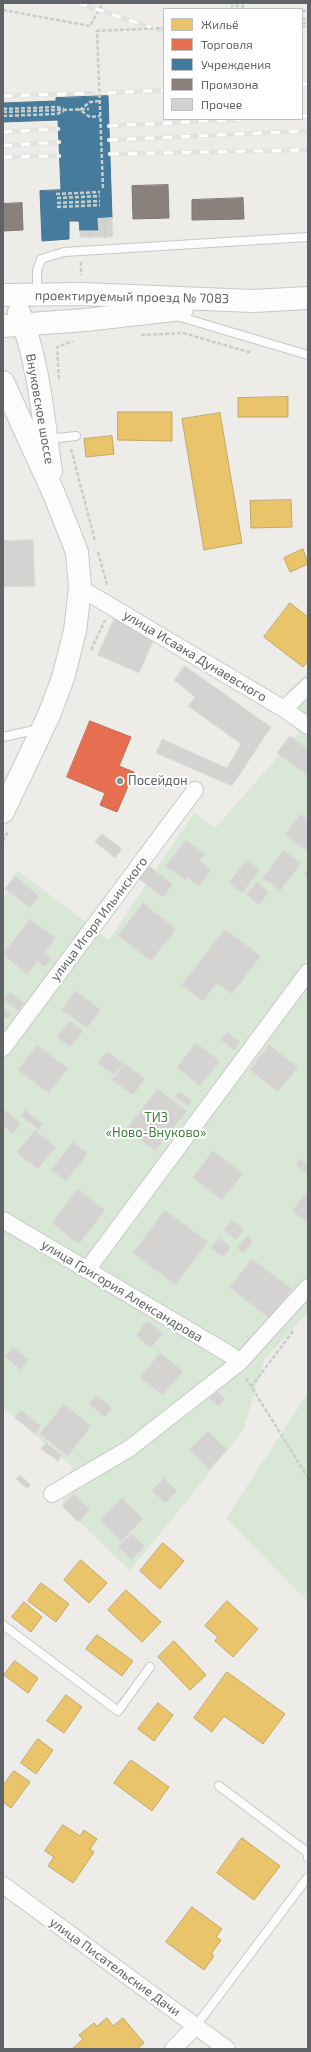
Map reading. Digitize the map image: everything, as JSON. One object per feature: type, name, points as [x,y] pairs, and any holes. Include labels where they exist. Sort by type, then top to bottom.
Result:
[{"type":"main road","name":"проектируемый проезд № 7083","points":[[7,295],[82,294],[253,300],[308,298]]},
{"type":"main road","points":[[3,316],[7,295]]},
{"type":"main road","name":"Внуковское шоссе","points":[[7,295],[13,325],[38,382],[54,494]]},
{"type":"main road","name":"проектируемый проезд № 7083","points":[[13,325],[86,320],[253,300]]},
{"type":"main road","name":"Внуковское шоссе","points":[[3,382],[54,494],[77,552],[80,588],[72,646],[63,678],[43,728],[3,812]]},
{"type":"street","name":"улица Исаака Дунаевского","points":[[80,588],[284,709],[308,726]]},
{"type":"street","points":[[284,709],[308,686]]},
{"type":"street","name":"улица Игоря Ильинского","points":[[3,1048],[195,790]]},
{"type":"street","points":[[87,1270],[308,972]]},
{"type":"street","name":"улица Григория Александрова","points":[[3,1220],[240,1362]]},
{"type":"street","points":[[52,1494],[130,1448],[240,1362],[308,1287]]},
{"type":"street","name":"улица Писательские Дачи","points":[[3,1885],[227,2049]]},
{"type":"street","points":[[173,2049],[195,2027]]},
{"type":"lane","points":[[36,295],[36,270],[41,260],[64,252],[308,237]]},
{"type":"lane","points":[[161,311],[308,355]]},
{"type":"lane","points":[[46,439],[76,436]]},
{"type":"lane","points":[[3,737],[43,728]]},
{"type":"lane","points":[[3,1625],[118,1711],[150,1667]]},
{"type":"lane","points":[[220,1786],[307,1852],[308,1858]]},
{"type":"lane","points":[[195,2027],[308,1877]]},
{"type":"path","points":[[3,10],[90,26],[103,3]]},
{"type":"path","points":[[232,8],[232,6],[243,6],[243,8]]},
{"type":"path","points":[[103,188],[96,31],[163,28]]},
{"type":"path","points":[[80,110],[90,102],[99,101]]},
{"type":"path","points":[[3,109],[56,107],[66,110]]},
{"type":"path","points":[[3,116],[66,110],[89,110]]},
{"type":"path","points":[[80,110],[90,117],[100,116]]},
{"type":"path","points":[[3,112],[57,112]]},
{"type":"path","points":[[56,194],[100,194],[56,198]]},
{"type":"path","points":[[57,203],[100,201]]},
{"type":"path","points":[[57,207],[100,205]]},
{"type":"path","points":[[82,294],[80,239],[105,239],[104,218]]},
{"type":"path","points":[[90,231],[90,239]]},
{"type":"path","points":[[136,335],[183,333],[255,354]]},
{"type":"path","points":[[58,378],[58,347],[76,340]]},
{"type":"path","points":[[252,1388],[295,1328]]},
{"type":"path","points":[[240,1362],[252,1388],[308,1478]]},
{"type":"green space","name":"ТИЗ «Ново-Внуково»","points":[[308,672],[308,1312],[265,1359],[243,1431],[130,1571],[62,1504],[72,1467],[3,1407],[3,899],[17,870],[109,940],[194,813],[215,828],[298,734],[286,693]]},
{"type":"green space","points":[[308,1393],[308,1602],[226,1518]]},
{"type":"building: Жильё","points":[[288,397],[288,417],[238,417],[238,398]]},
{"type":"building: Жильё","points":[[118,412],[172,412],[172,441],[118,440]]},
{"type":"building: Жильё","points":[[220,413],[242,543],[204,550],[182,419]]},
{"type":"building: Жильё","points":[[112,436],[114,454],[86,457],[84,439]]},
{"type":"building: Жильё","points":[[291,500],[292,527],[251,528],[250,501]]},
{"type":"building: Жильё","points":[[303,549],[308,564],[290,572],[284,558]]},
{"type":"building: Жильё","points":[[290,603],[308,617],[308,661],[303,667],[264,637]]},
{"type":"building: Жильё","points":[[163,1543],[184,1561],[160,1589],[140,1571]]},
{"type":"building: Жильё","points":[[81,1560],[107,1583],[89,1603],[64,1580]]},
{"type":"building: Жильё","points":[[41,1583],[69,1604],[56,1622],[28,1601]]},
{"type":"building: Жильё","points":[[126,1590],[161,1622],[142,1642],[108,1610]]},
{"type":"building: Жильё","points":[[227,1601],[258,1629],[233,1657],[215,1641],[218,1637],[205,1626]]},
{"type":"building: Жильё","points":[[24,1602],[42,1617],[31,1632],[12,1617]]},
{"type":"building: Жильё","points":[[97,1635],[133,1661],[122,1676],[86,1649]]},
{"type":"building: Жильё","points":[[174,1641],[206,1675],[190,1690],[158,1657]]},
{"type":"building: Жильё","points":[[15,1661],[38,1678],[28,1693],[4,1675]]},
{"type":"building: Жильё","points":[[227,1672],[285,1714],[263,1744],[224,1716],[212,1732],[194,1718]]},
{"type":"building: Жильё","points":[[66,1695],[82,1707],[64,1733],[47,1721]]},
{"type":"building: Жильё","points":[[158,1703],[173,1715],[154,1741],[138,1729]]},
{"type":"building: Жильё","points":[[38,1739],[53,1750],[36,1774],[21,1763]]},
{"type":"building: Жильё","points":[[131,1760],[169,1787],[152,1811],[114,1783]]},
{"type":"building: Жильё","points":[[14,1771],[30,1782],[11,1808],[3,1802],[3,1786]]},
{"type":"building: Жильё","points":[[63,1825],[80,1836],[84,1830],[97,1839],[90,1849],[94,1852],[73,1883],[48,1866],[54,1857],[45,1851]]},
{"type":"building: Жильё","points":[[242,1838],[280,1866],[254,1900],[217,1873]]},
{"type":"building: Жильё","points":[[192,1907],[222,1929],[216,1937],[221,1940],[211,1954],[214,1956],[204,1970],[166,1942]]},
{"type":"building: Жильё","points":[[107,2018],[113,2026],[123,2018],[144,2043],[137,2049],[72,2049],[83,2039],[79,2035],[94,2023],[97,2026]]},
{"type":"building: Торговля","points":[[90,721],[131,737],[119,766],[134,772],[117,812],[100,805],[105,793],[67,777]]},
{"type":"building: Учреждения","points":[[108,96],[111,188],[61,190],[58,120],[3,122],[3,103],[56,101],[56,98]]},
{"type":"building: Учреждения","points":[[111,188],[112,218],[98,219],[99,231],[80,231],[79,221],[69,221],[69,239],[42,241],[40,191]]},
{"type":"building: Промзона","points":[[168,185],[169,218],[133,219],[132,186]]},
{"type":"building: Промзона","points":[[243,198],[244,219],[192,220],[192,200]]},
{"type":"building: Промзона","points":[[22,203],[23,230],[3,231],[3,204]]},
{"type":"building: Прочее","points":[[112,218],[113,237],[80,237],[80,231],[99,231],[98,219]]},
{"type":"building: Прочее","points":[[33,540],[35,586],[3,587],[3,541]]},
{"type":"building: Прочее","points":[[115,617],[156,635],[139,673],[98,655]]},
{"type":"building: Прочее","points":[[185,666],[271,727],[232,786],[156,753],[162,739],[227,768],[241,744],[188,706],[195,697],[174,680]]},
{"type":"building: Прочее","points":[[290,736],[308,749],[308,776],[277,753]]},
{"type":"building: Прочее","points":[[301,814],[308,820],[307,851],[285,835]]},
{"type":"building: Прочее","points":[[102,834],[122,849],[115,858],[95,842]]},
{"type":"building: Прочее","points":[[186,840],[205,854],[200,861],[211,870],[199,886],[187,877],[185,880],[166,866]]},
{"type":"building: Прочее","points":[[284,850],[301,863],[280,891],[263,878]]},
{"type":"building: Прочее","points":[[247,860],[260,870],[242,893],[229,883]]},
{"type":"building: Прочее","points":[[149,866],[173,884],[163,897],[139,879]]},
{"type":"building: Прочее","points":[[308,870],[308,878],[304,875]]},
{"type":"building: Прочее","points":[[15,876],[39,896],[30,908],[5,889]]},
{"type":"building: Прочее","points":[[257,882],[269,892],[259,905],[247,895]]},
{"type":"building: Прочее","points":[[143,903],[176,929],[151,961],[118,936]]},
{"type":"building: Прочее","points":[[30,919],[56,938],[44,953],[52,958],[45,967],[37,961],[27,975],[3,954]]},
{"type":"building: Прочее","points":[[225,929],[261,956],[232,994],[217,983],[203,1001],[182,985]]},
{"type":"building: Прочее","points":[[76,991],[101,1010],[87,1028],[62,1010]]},
{"type":"building: Прочее","points":[[10,992],[24,1003],[18,1011],[4,1000]]},
{"type":"building: Прочее","points":[[3,1008],[11,1014],[7,1019],[3,1016]]},
{"type":"building: Прочее","points":[[70,1021],[83,1031],[70,1047],[57,1037]]},
{"type":"building: Прочее","points":[[227,1032],[240,1042],[234,1050],[221,1040]]},
{"type":"building: Прочее","points":[[196,1043],[220,1061],[200,1086],[177,1068]]},
{"type":"building: Прочее","points":[[37,1045],[68,1068],[49,1093],[18,1070]]},
{"type":"building: Прочее","points":[[269,1045],[298,1067],[278,1092],[250,1070]]},
{"type":"building: Прочее","points":[[107,1051],[123,1064],[114,1075],[98,1063]]},
{"type":"building: Прочее","points":[[125,1064],[145,1079],[133,1095],[112,1080]]},
{"type":"building: Прочее","points":[[158,1089],[187,1111],[155,1151],[127,1129]]},
{"type":"building: Прочее","points":[[179,1091],[192,1101],[188,1106],[175,1097]]},
{"type":"building: Прочее","points":[[5,1110],[21,1123],[13,1134],[3,1126]]},
{"type":"building: Прочее","points":[[25,1110],[43,1124],[39,1130],[21,1116]]},
{"type":"building: Прочее","points":[[35,1130],[56,1147],[38,1169],[17,1153]]},
{"type":"building: Прочее","points":[[73,1142],[88,1153],[66,1181],[51,1170]]},
{"type":"building: Прочее","points":[[213,1151],[243,1173],[222,1200],[193,1178]]},
{"type":"building: Прочее","points":[[300,1159],[308,1165],[308,1174],[296,1165]]},
{"type":"building: Прочее","points":[[78,1189],[105,1210],[79,1244],[52,1223]]},
{"type":"building: Прочее","points":[[308,1191],[308,1223],[292,1211]]},
{"type":"building: Прочее","points":[[165,1210],[208,1242],[175,1285],[133,1253]]},
{"type":"building: Прочее","points":[[232,1220],[244,1229],[236,1240],[224,1230]]},
{"type":"building: Прочее","points":[[247,1236],[253,1241],[244,1253],[237,1248]]},
{"type":"building: Прочее","points":[[219,1238],[231,1247],[223,1257],[211,1248]]},
{"type":"building: Прочее","points":[[252,1259],[292,1289],[269,1318],[230,1288]]},
{"type":"building: Прочее","points":[[147,1321],[163,1333],[151,1348],[136,1336]]},
{"type":"building: Прочее","points":[[13,1347],[29,1360],[21,1370],[5,1357]]},
{"type":"building: Прочее","points":[[160,1353],[183,1371],[163,1395],[140,1378]]},
{"type":"building: Прочее","points":[[217,1391],[225,1399],[218,1406],[210,1399]]},
{"type":"building: Прочее","points":[[96,1395],[112,1408],[105,1417],[89,1404]]},
{"type":"building: Прочее","points":[[64,1404],[91,1426],[68,1456],[40,1434]]},
{"type":"building: Прочее","points":[[21,1410],[41,1426],[35,1434],[15,1418]]},
{"type":"building: Прочее","points":[[208,1431],[227,1450],[209,1469],[189,1450]]},
{"type":"building: Прочее","points":[[46,1443],[62,1455],[58,1461],[41,1449]]},
{"type":"building: Прочее","points":[[20,1475],[31,1485],[27,1489],[16,1479]]},
{"type":"building: Прочее","points":[[164,1478],[177,1491],[165,1503],[152,1491]]},
{"type":"building: Прочее","points":[[74,1494],[90,1509],[78,1522],[62,1506]]},
{"type":"building: Прочее","points":[[122,1498],[143,1519],[121,1541],[100,1520]]},
{"type":"building: Прочее","points":[[132,1534],[145,1546],[131,1560],[118,1547]]},
{"type":"railway","points":[[78,3],[162,31]]},
{"type":"railway","points":[[303,84],[308,84]]},
{"type":"railway","points":[[107,93],[163,90]]},
{"type":"railway","points":[[3,96],[93,93]]},
{"type":"railway","points":[[303,116],[308,116]]},
{"type":"railway","points":[[109,126],[225,120]]},
{"type":"railway","points":[[3,132],[58,129]]},
{"type":"railway","points":[[109,140],[308,131]]},
{"type":"railway","points":[[3,146],[59,142]]},
{"type":"railway","points":[[110,154],[308,150]]},
{"type":"railway","points":[[3,157],[59,156]]},
{"type":"place","name":"Посейдон","points":[[120,781]]}]
